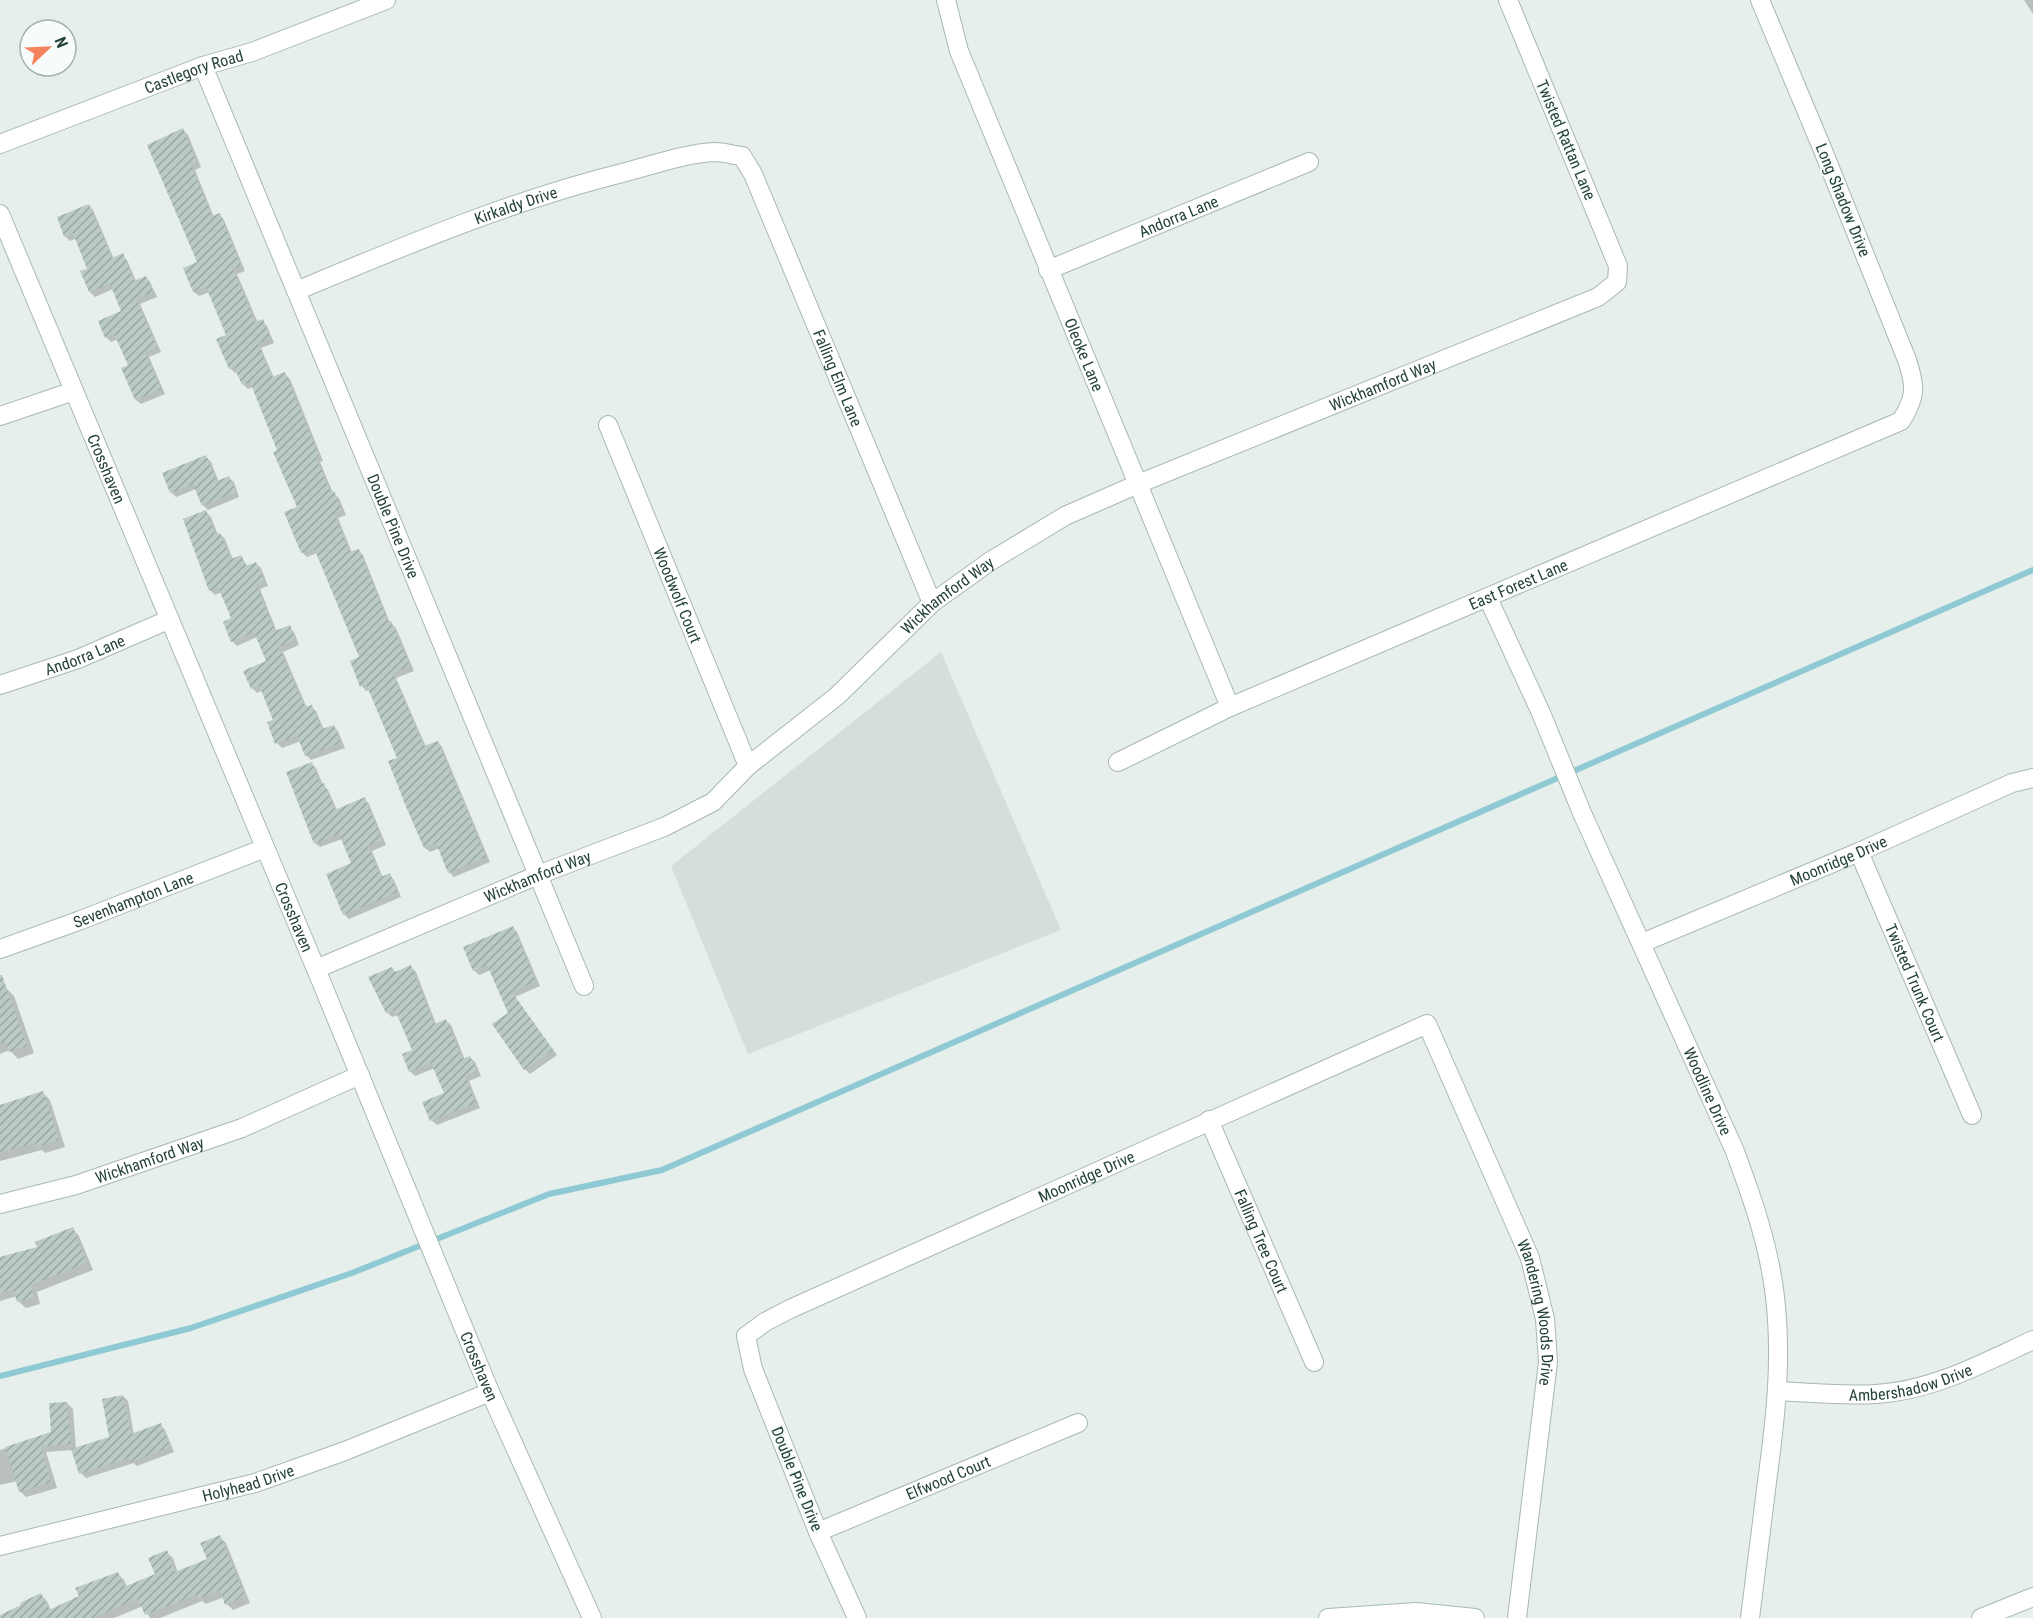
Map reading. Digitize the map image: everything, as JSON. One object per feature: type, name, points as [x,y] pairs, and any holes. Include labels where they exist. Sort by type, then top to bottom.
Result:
[{"type":"street","name":"Castlegory Road","points":[[0,144],[203,66],[252,52],[386,0]]},
{"type":"street","name":"Oleoke Lane","points":[[946,0],[959,51],[1230,707]]},
{"type":"street","name":"Twisted Rattan Lane","points":[[1508,0],[1618,266],[1617,282]]},
{"type":"street","name":"Long Shadow Drive","points":[[1760,0],[1907,360],[1913,378],[1912,403]]},
{"type":"street","name":"Double Pine Drive","points":[[203,66],[584,986]]},
{"type":"street","name":"Kirkaldy Drive","points":[[296,291],[403,246],[535,197],[682,158],[715,152],[742,156]]},
{"type":"street","name":"Falling Elm Lane","points":[[742,156],[753,174],[932,603]]},
{"type":"street","name":"Andorra Lane","points":[[1048,270],[1310,162]]},
{"type":"street","name":"Crosshaven","points":[[0,214],[316,969],[490,1392],[591,1618]]},
{"type":"street","name":"Wickhamford Way","points":[[316,969],[538,875],[664,827],[713,802],[748,766],[837,696],[932,603],[989,562],[1065,516],[1138,484],[1598,297],[1617,282]]},
{"type":"street","points":[[0,416],[74,391]]},
{"type":"street","name":"East Forest Lane","points":[[1118,762],[1230,707],[1901,422],[1912,403]]},
{"type":"street","name":"Woodwolf Court","points":[[608,425],[748,766]]},
{"type":"street","name":"Woodline Drive","points":[[1488,598],[1582,813],[1734,1149],[1767,1247],[1775,1297],[1779,1345],[1778,1391],[1750,1618]]},
{"type":"street","name":"Andorra Lane","points":[[0,685],[78,659],[168,620]]},
{"type":"street","name":"Moonridge Drive","points":[[1642,943],[1859,852],[2012,783],[2033,778]]},
{"type":"street","name":"Sevenhampton Lane","points":[[0,949],[265,848]]},
{"type":"street","name":"Twisted Trunk Court","points":[[1859,852],[1972,1115]]},
{"type":"street","name":"Moonridge Drive","points":[[746,1336],[765,1322],[790,1309],[1427,1024]]},
{"type":"street","name":"Wandering Woods Drive","points":[[1427,1024],[1530,1258],[1545,1319],[1548,1362],[1517,1618]]},
{"type":"street","name":"Wickhamford Way","points":[[0,1204],[76,1185],[242,1128],[360,1076]]},
{"type":"street","name":"Falling Tree Court","points":[[1209,1120],[1314,1362]]},
{"type":"street","name":"Double Pine Drive","points":[[746,1336],[753,1369],[818,1532],[857,1618]]},
{"type":"street","name":"Ambershadow Drive","points":[[1778,1391],[1877,1394],[1907,1390],[1952,1377],[2033,1340]]},
{"type":"street","name":"Holyhead Drive","points":[[0,1546],[255,1483],[345,1451],[490,1392]]},
{"type":"street","name":"Elfwood Court","points":[[818,1532],[1078,1423]]},
{"type":"street","points":[[1981,1618],[2033,1597]]},
{"type":"street","points":[[1328,1618],[1416,1612],[1475,1618]]},
{"type":"shaded area","points":[[941,652],[1061,930],[748,1054],[671,866]]},
{"type":"building","points":[[183,128],[197,163],[191,165],[212,216],[220,213],[241,266],[233,269],[255,322],[263,319],[270,338],[258,343],[272,377],[285,372],[319,456],[316,457],[331,492],[334,491],[342,510],[334,513],[350,552],[359,549],[388,622],[391,621],[410,666],[393,673],[424,746],[438,741],[486,857],[448,873],[436,843],[424,848],[407,809],[388,761],[397,758],[366,684],[360,687],[350,661],[359,657],[314,548],[301,553],[284,512],[297,507],[273,452],[277,450],[250,382],[242,385],[234,367],[229,369],[216,339],[226,335],[206,287],[193,292],[183,268],[197,262],[147,145]]},
{"type":"building","points":[[89,204],[112,258],[123,253],[134,281],[146,276],[153,292],[136,299],[157,347],[145,352],[161,389],[135,400],[121,368],[128,365],[114,334],[105,338],[98,321],[121,311],[110,284],[89,292],[80,271],[87,269],[73,233],[64,237],[57,217]]},
{"type":"building","points":[[206,455],[217,481],[229,476],[236,492],[202,506],[193,484],[170,493],[162,473]]},
{"type":"building","points":[[206,510],[215,534],[220,533],[231,559],[241,555],[246,566],[256,562],[264,581],[256,584],[275,631],[290,625],[295,640],[279,647],[305,707],[312,705],[322,729],[334,725],[341,743],[305,756],[297,736],[275,744],[267,722],[273,720],[259,685],[251,689],[243,671],[266,661],[254,632],[231,642],[223,622],[231,618],[218,587],[209,591],[183,519]]},
{"type":"building","points":[[312,762],[320,785],[324,783],[335,810],[365,797],[382,840],[368,846],[381,877],[390,873],[397,892],[343,915],[326,874],[351,863],[339,834],[314,844],[286,772]]},
{"type":"building","points":[[513,926],[536,981],[512,992],[553,1050],[524,1070],[492,1024],[508,1013],[487,965],[473,971],[463,947]]},
{"type":"building","points":[[411,965],[434,1024],[446,1019],[462,1059],[470,1056],[477,1071],[465,1076],[476,1103],[430,1121],[422,1102],[444,1093],[431,1063],[409,1072],[402,1054],[412,1050],[395,1010],[386,1013],[368,977],[392,967],[395,972]]},
{"type":"building","points":[[0,975],[2,975],[27,1046],[9,1052],[6,1041],[0,1043]]},
{"type":"building","points":[[43,1091],[59,1140],[37,1147],[35,1143],[0,1152],[0,1105]]},
{"type":"building","points":[[73,1227],[87,1263],[31,1285],[34,1297],[17,1302],[13,1289],[0,1293],[0,1257],[37,1247],[35,1242]]},
{"type":"building","points":[[123,1395],[131,1434],[161,1423],[170,1447],[131,1462],[129,1458],[79,1474],[71,1449],[109,1437],[102,1399]]},
{"type":"building","points":[[67,1402],[71,1444],[41,1447],[51,1482],[19,1492],[5,1447],[51,1432],[49,1403]]},
{"type":"building","points":[[220,1535],[245,1596],[225,1605],[220,1590],[198,1599],[196,1595],[145,1615],[138,1599],[92,1618],[0,1618],[0,1615],[41,1593],[49,1610],[79,1596],[75,1588],[118,1572],[124,1587],[155,1574],[148,1558],[167,1550],[175,1572],[207,1559],[200,1543]]},
{"type":"waterway","points":[[0,1376],[191,1328],[352,1273],[549,1194],[662,1170],[2033,570]]}]
